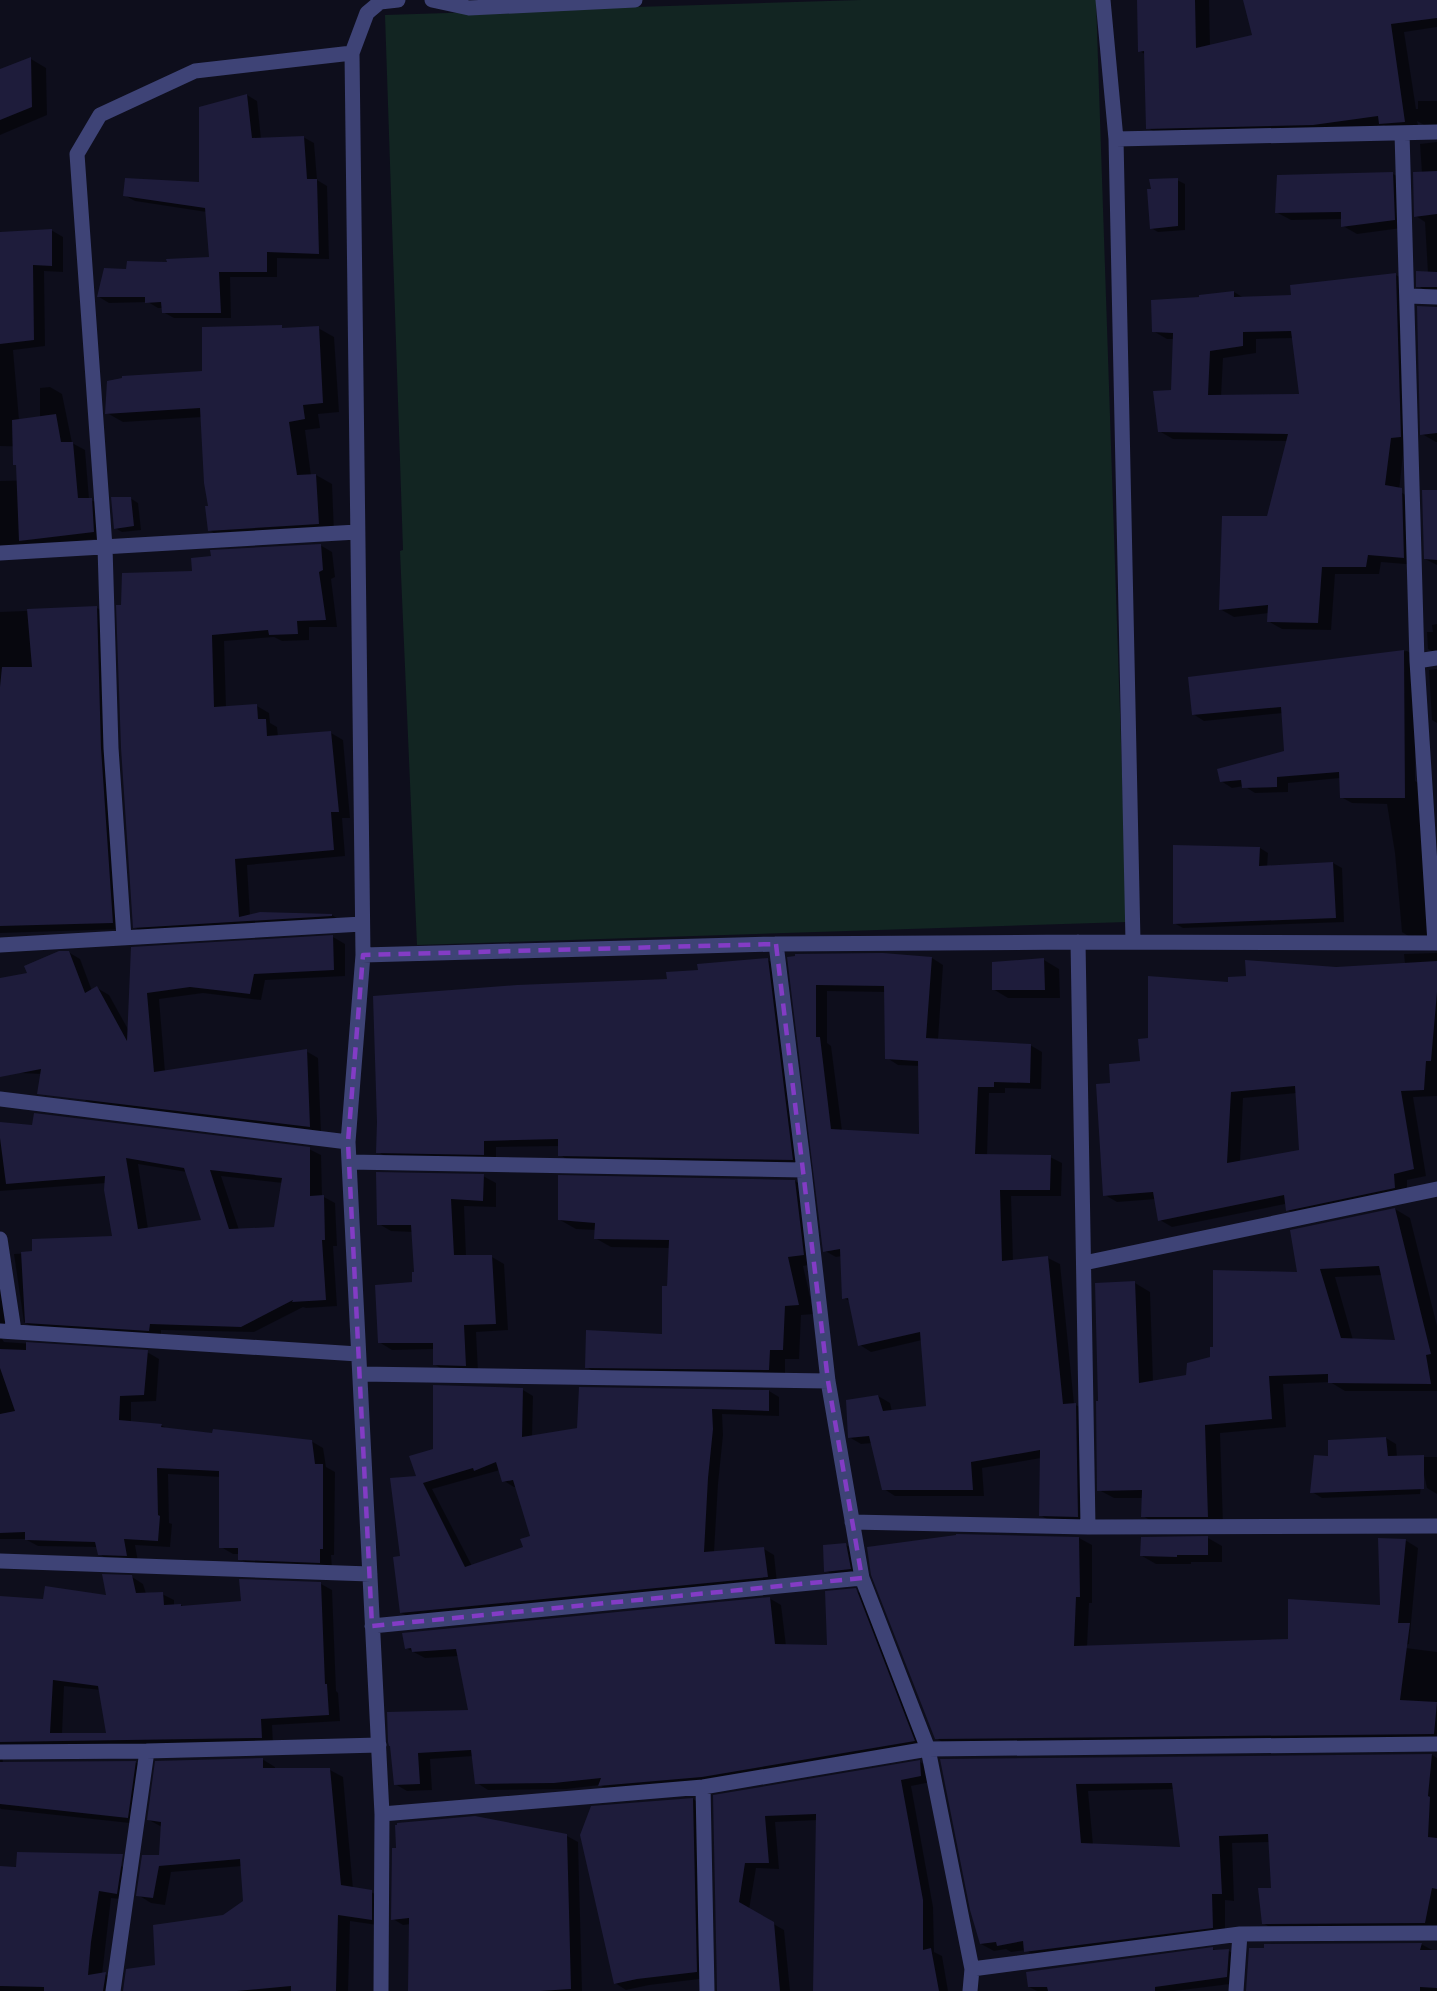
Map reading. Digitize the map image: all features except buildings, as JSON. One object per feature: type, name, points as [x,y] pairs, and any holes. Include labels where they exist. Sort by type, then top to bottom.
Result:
[{"type":"street","points":[[381,1991],[382,1814],[348,1142],[363,955],[352,53],[367,13],[380,2],[398,0]]},
{"type":"street","points":[[432,0],[469,8],[635,0]]},
{"type":"street","points":[[1103,0],[1116,139],[1134,942]]},
{"type":"street","points":[[124,938],[111,748],[105,547],[77,154],[100,115],[195,71],[352,53]]},
{"type":"street","points":[[1116,139],[1437,132]]},
{"type":"street","points":[[363,955],[776,944],[1436,943],[1417,661],[1402,133]]},
{"type":"street","points":[[1408,296],[1437,297]]},
{"type":"street","points":[[0,553],[357,532]]},
{"type":"street","points":[[1417,661],[1437,658]]},
{"type":"street","points":[[0,945],[362,924]]},
{"type":"street","points":[[1077,942],[1088,1527]]},
{"type":"street","points":[[776,944],[828,1381],[862,1578],[928,1749],[972,1969],[970,1991]]},
{"type":"street","points":[[0,1099],[348,1142]]},
{"type":"street","points":[[349,1162],[804,1170]]},
{"type":"street","points":[[1084,1263],[1437,1189]]},
{"type":"street","points":[[0,1239],[7,1331],[358,1354]]},
{"type":"street","points":[[360,1374],[828,1381]]},
{"type":"street","points":[[852,1522],[1088,1527],[1437,1526]]},
{"type":"street","points":[[0,1561],[370,1574]]},
{"type":"street","points":[[372,1626],[862,1578]]},
{"type":"street","points":[[382,1814],[703,1787],[928,1749],[1437,1744]]},
{"type":"street","points":[[0,1752],[379,1745]]},
{"type":"street","points":[[113,1991],[147,1751]]},
{"type":"street","points":[[703,1787],[707,1991]]},
{"type":"street","points":[[972,1969],[1240,1934],[1437,1933]]},
{"type":"street","points":[[1236,1991],[1240,1934]]},
{"type":"highlighted area","points":[[776,944],[828,1381],[862,1578],[372,1626],[348,1142],[363,955]]},
{"type":"green space","points":[[861,0],[1096,0],[1127,922],[417,945],[400,551],[403,550],[385,15]]}]
